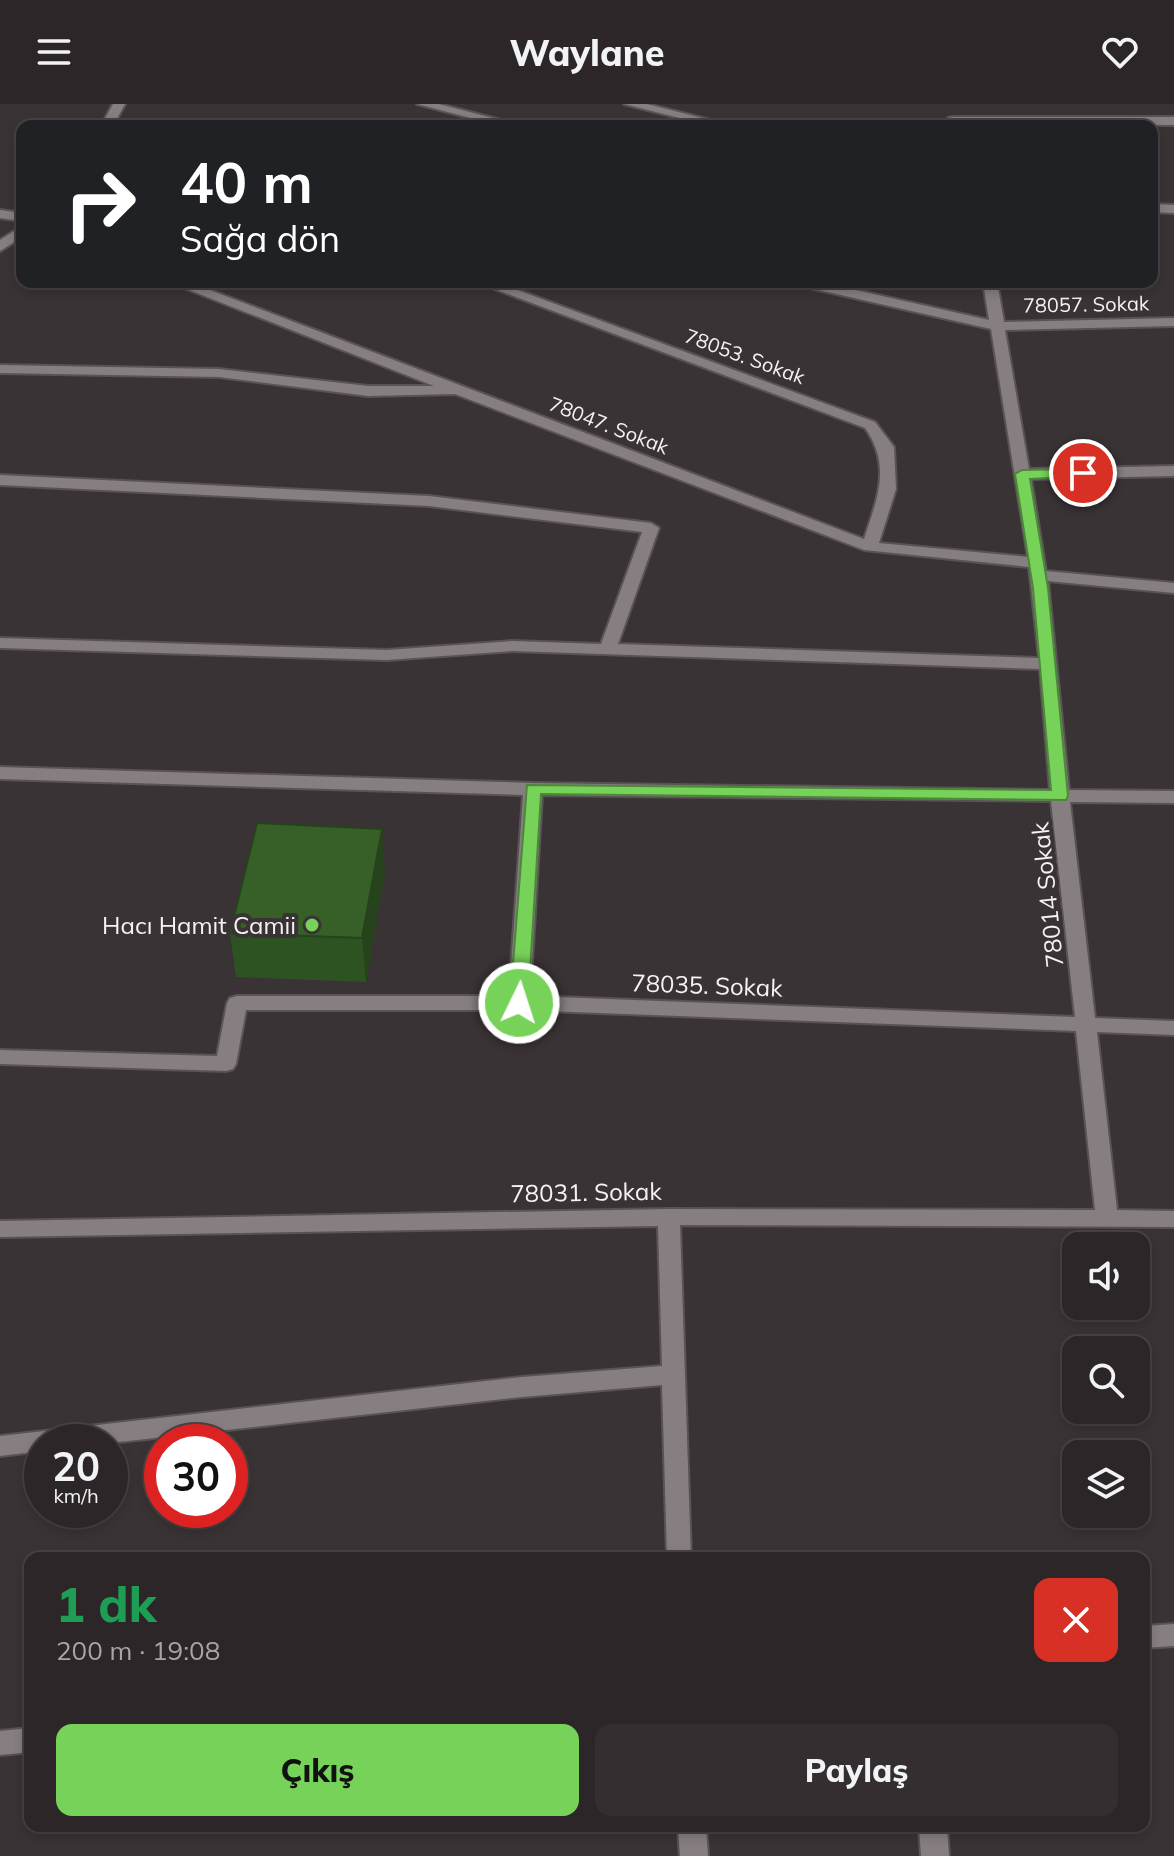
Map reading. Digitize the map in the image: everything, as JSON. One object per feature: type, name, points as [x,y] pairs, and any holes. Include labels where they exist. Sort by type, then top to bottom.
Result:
[{"type":"street","points":[[423,104],[492,120]]},
{"type":"street","points":[[630,104],[701,120]]},
{"type":"street","points":[[0,247],[16,235]]},
{"type":"street","name":"78047. Sokak","points":[[192,288],[870,547],[1174,588]]},
{"type":"street","name":"78053. Sokak","points":[[499,288],[870,425],[886,447],[888,489],[870,547]]},
{"type":"street","name":"78057. Sokak","points":[[828,288],[998,326],[1174,322]]},
{"type":"street","name":"78014 Sokak","points":[[991,288],[1037,569],[1107,1217]]},
{"type":"street","points":[[0,369],[219,373],[368,391],[461,390]]},
{"type":"street","points":[[1022,474],[1174,471]]},
{"type":"street","points":[[0,480],[429,501],[651,528],[608,649]]},
{"type":"street","points":[[0,643],[387,655],[512,646],[1048,664]]},
{"type":"street","points":[[0,773],[533,789],[1174,797]]},
{"type":"street","points":[[519,1003],[533,789]]},
{"type":"street","name":"78035. Sokak","points":[[0,1057],[226,1064],[237,1003],[519,1003],[1174,1028]]},
{"type":"street","points":[[669,1217],[679,1552]]},
{"type":"street","name":"78031. Sokak","points":[[0,1229],[669,1217],[1174,1219]]},
{"type":"street","points":[[0,1446],[506,1388],[673,1375]]},
{"type":"street","points":[[1150,1637],[1174,1635]]},
{"type":"street","points":[[0,1743],[24,1741]]},
{"type":"street","points":[[692,1832],[694,1856]]},
{"type":"street","points":[[933,1832],[935,1856]]},
{"type":"building","points":[[257,823],[382,829],[362,938],[230,933]]},
{"type":"place","name":"Hacı Hamit Camii","points":[[312,925]]},
{"type":"route","points":[[519,1003],[533,789],[1060,796],[1041,588],[1022,474],[1083,473]]}]
